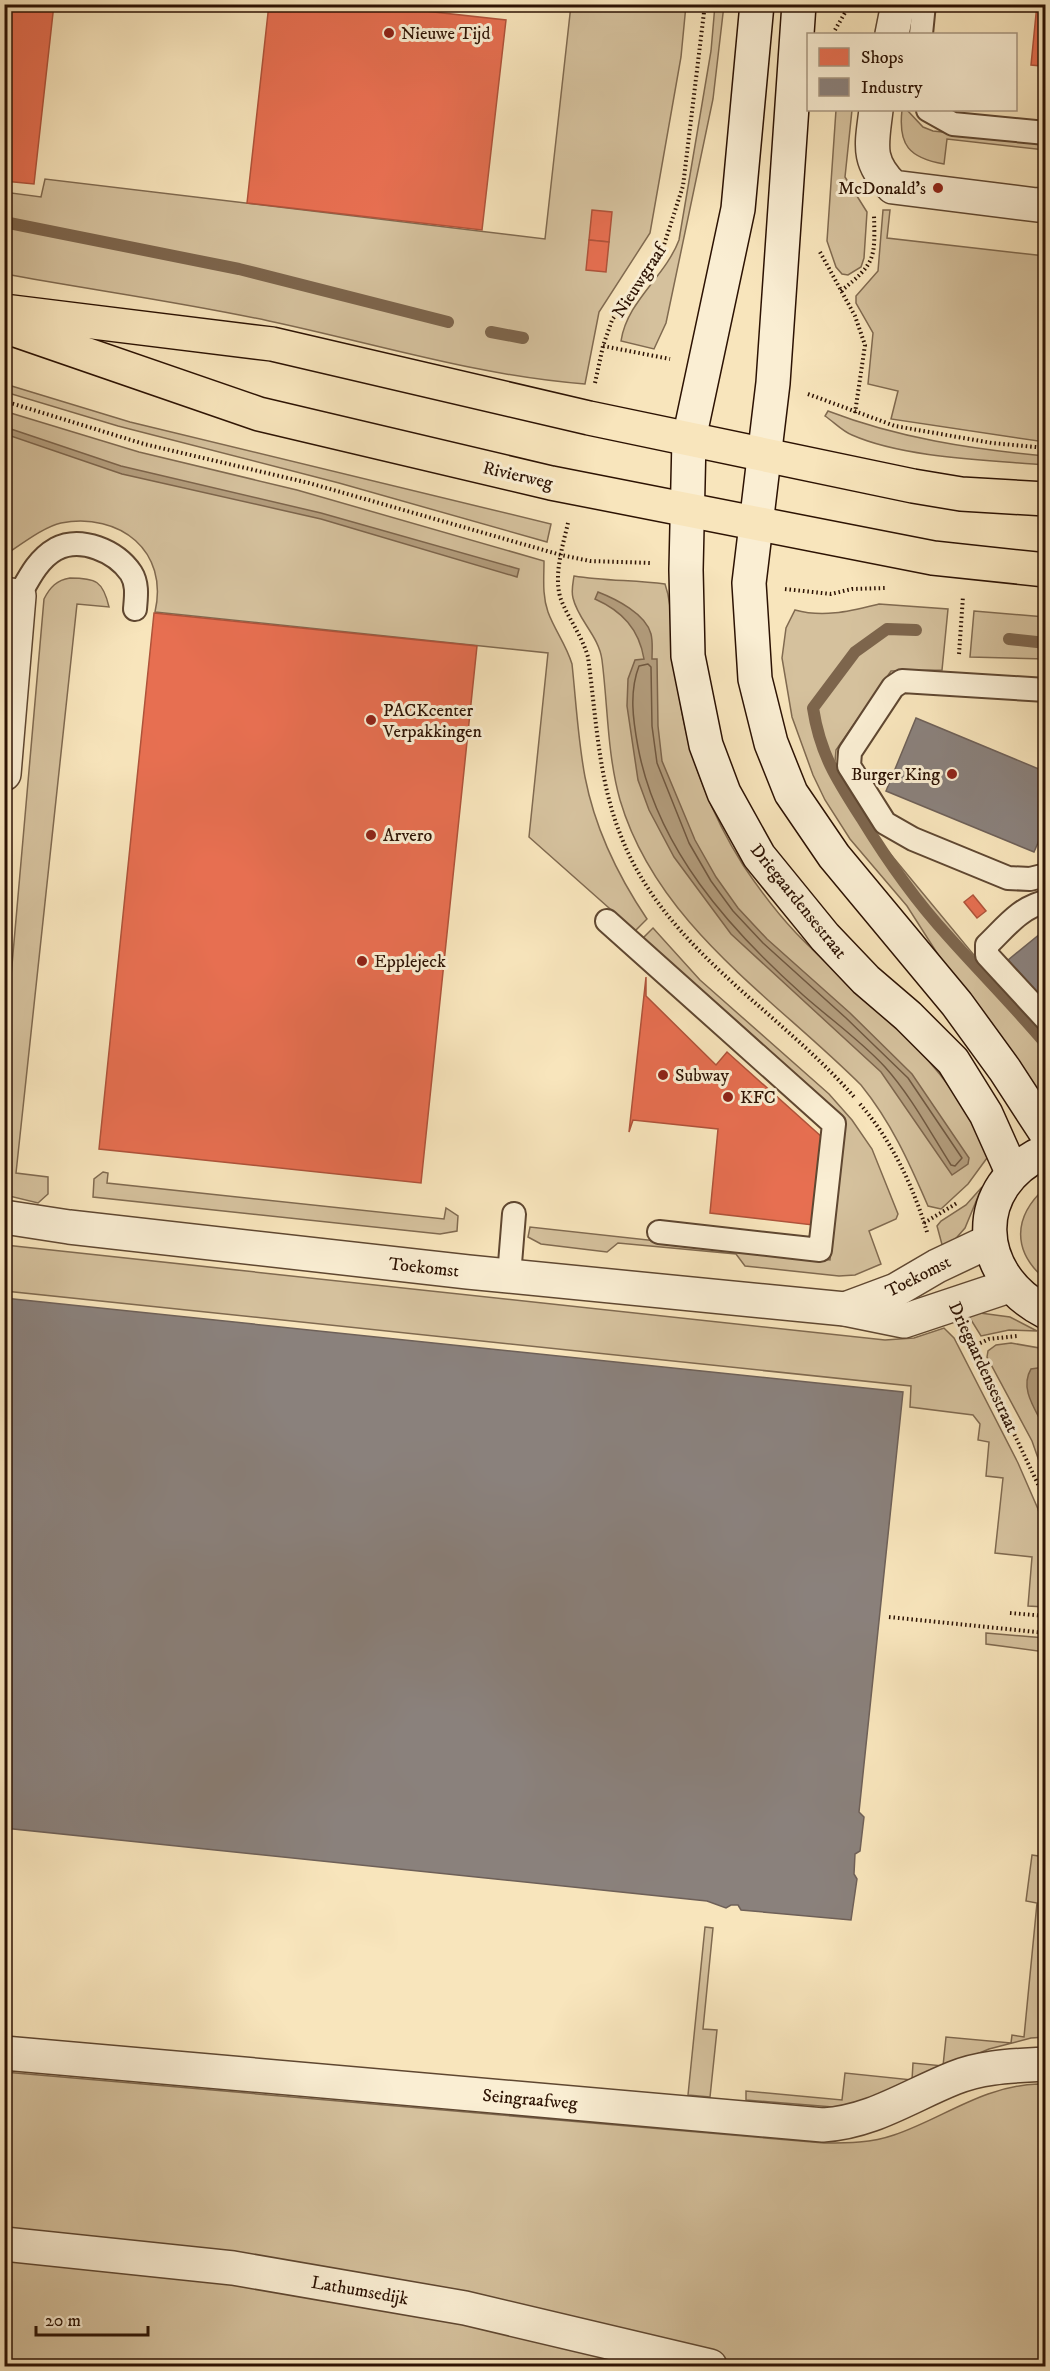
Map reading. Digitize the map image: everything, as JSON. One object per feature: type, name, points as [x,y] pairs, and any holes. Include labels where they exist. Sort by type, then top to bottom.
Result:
[{"type":"main road","points":[[4,312],[272,344],[589,418],[765,455],[961,494],[1046,499]]},
{"type":"main road","name":"Rivierweg","points":[[4,326],[259,414],[576,489],[933,558],[1046,570]]},
{"type":"street","points":[[689,439],[713,316],[738,209],[757,4]]},
{"type":"street","points":[[799,4],[783,246],[765,455],[749,583],[756,679],[771,743],[791,793],[834,856],[957,1004],[1005,1070],[1046,1133]]},
{"type":"street","points":[[892,33],[898,4]]},
{"type":"street","points":[[876,111],[872,160],[881,175],[893,187],[993,200],[1046,204]]},
{"type":"street","name":"Driegaardensestraat","points":[[689,439],[686,570],[688,656],[706,745],[729,802],[759,856],[825,937],[866,980],[908,1016],[953,1062],[986,1114],[1012,1172]]},
{"type":"street","points":[[4,774],[12,595]]},
{"type":"street","points":[[1046,1151],[1032,1157],[1012,1172],[998,1193],[991,1216],[990,1241],[997,1265],[1009,1286],[1028,1303],[1046,1312]]},
{"type":"street","name":"Toekomst","points":[[4,1216],[69,1227],[845,1309],[904,1320],[955,1306],[1009,1286]]},
{"type":"street","name":"Toekomst","points":[[845,1309],[896,1290],[937,1266],[990,1241]]},
{"type":"street","name":"Seingraafweg","points":[[4,2053],[823,2125],[847,2123],[877,2114],[954,2078],[987,2068],[1046,2064]]},
{"type":"street","name":"Lathumsedijk","points":[[4,2244],[233,2268],[453,2306],[710,2367]]},
{"type":"lane","points":[[921,33],[924,4]]},
{"type":"lane","points":[[930,111],[953,124],[1046,133]]},
{"type":"lane","points":[[12,595],[33,570],[58,548],[76,544],[105,550],[131,573],[137,589],[135,609]]},
{"type":"lane","points":[[1046,690],[902,681],[893,687],[850,752],[849,766],[885,823],[913,839],[1008,878],[1029,879],[1046,875]]},
{"type":"lane","points":[[1046,902],[1034,904],[1020,914],[987,945],[987,954],[1046,1019]]},
{"type":"lane","points":[[607,921],[834,1124],[820,1250],[659,1232]]},
{"type":"lane","points":[[508,1275],[514,1214]]},
{"type":"path","name":"Nieuwgraaf","points":[[589,418],[603,345],[612,320],[664,245],[682,186],[705,4]]},
{"type":"path","points":[[834,33],[850,4]]},
{"type":"path","points":[[841,291],[866,270],[873,258],[874,213],[893,187]]},
{"type":"path","points":[[820,240],[820,252],[855,316],[865,345],[855,413],[895,426],[992,443],[1046,448]]},
{"type":"path","points":[[4,401],[144,444],[309,483],[561,555],[590,561],[647,562],[686,570]]},
{"type":"path","points":[[576,489],[561,555],[561,600],[583,639],[588,657],[602,769],[619,832],[641,877],[670,920],[689,942],[754,1002]]},
{"type":"path","points":[[749,583],[831,594],[852,589],[893,588]]},
{"type":"path","points":[[958,663],[963,592]]},
{"type":"path","name":"Driegaardensestraat","points":[[955,1306],[972,1347],[1046,1501]]},
{"type":"path","points":[[972,1347],[989,1339],[1022,1336]]},
{"type":"path","points":[[1010,1613],[1046,1616]]},
{"type":"path","points":[[889,1617],[1046,1633]]},
{"type":"shaded area","points":[[571,5],[686,5],[681,57],[650,233],[599,312],[585,384],[505,374],[236,314],[5,274],[4,192],[41,197],[45,179],[545,239]]},
{"type":"shaded area","points":[[715,5],[724,5],[713,99],[666,323],[654,349],[621,341],[638,301],[665,266],[679,240],[711,51]]},
{"type":"shaded area","points":[[836,111],[852,111],[845,177],[867,212],[864,258],[861,267],[848,275],[842,274],[836,267],[827,241]]},
{"type":"shaded area","points":[[902,111],[908,111],[923,127],[933,131],[1045,143],[1045,150],[947,139],[944,164],[914,154],[904,141]]},
{"type":"shaded area","points":[[883,210],[890,210],[887,238],[1045,256],[1045,442],[891,419],[898,391],[868,384],[873,333],[856,303],[856,296],[878,271]]},
{"type":"shaded area","points":[[5,384],[130,422],[551,524],[547,542],[339,483],[118,426],[5,392]]},
{"type":"shaded area","points":[[4,411],[139,452],[297,490],[544,561],[546,606],[572,664],[581,749],[589,796],[601,833],[617,869],[647,919],[635,931],[529,837],[548,653],[155,612],[157,590],[155,571],[147,554],[135,540],[120,530],[103,524],[83,521],[61,523],[40,532],[5,555]]},
{"type":"shaded area","points":[[828,411],[881,428],[935,441],[1045,456],[1045,465],[947,457],[896,449],[848,433],[825,416]]},
{"type":"shaded area","points":[[574,576],[665,584],[670,606],[677,687],[689,744],[703,786],[721,827],[743,865],[775,909],[817,954],[884,1015],[925,1057],[945,1080],[980,1137],[987,1158],[968,1184],[941,1209],[928,1206],[890,1128],[861,1085],[721,956],[689,922],[661,885],[637,845],[620,800],[616,782],[600,651],[579,614],[573,598]]},
{"type":"shaded area","points":[[70,578],[92,580],[97,583],[104,592],[109,607],[77,604],[16,1173],[48,1177],[48,1194],[38,1203],[5,1195],[5,1045],[44,599],[54,585]]},
{"type":"shaded area","points":[[879,604],[948,609],[942,670],[891,671],[836,750],[835,762],[878,839],[1045,1041],[1045,1110],[953,978],[907,906],[850,839],[825,800],[813,775],[792,717],[782,658],[786,628],[795,610],[827,613]]},
{"type":"shaded area","points":[[974,611],[1045,617],[1045,659],[970,657]]},
{"type":"shaded area","points":[[653,928],[700,980],[829,1094],[852,1120],[872,1149],[898,1214],[896,1219],[869,1231],[881,1264],[855,1275],[839,1276],[745,1266],[736,1254],[618,1243],[607,1252],[541,1244],[528,1237],[530,1227],[830,1260],[845,1118],[643,938]]},
{"type":"shaded area","points":[[103,1172],[108,1173],[107,1183],[444,1219],[446,1208],[458,1216],[457,1231],[440,1234],[93,1197],[94,1179]]},
{"type":"shaded area","points":[[982,1187],[965,1228],[944,1252],[937,1226],[966,1205]]},
{"type":"shaded area","points":[[1045,1188],[1045,1279],[1027,1257],[1022,1246],[1021,1234],[1022,1222],[1027,1211],[1034,1199]]},
{"type":"shaded area","points":[[5,1245],[885,1340],[914,1338],[944,1328],[954,1338],[1018,1463],[1038,1509],[1045,1534],[1045,1607],[1028,1606],[1032,1557],[995,1553],[1003,1478],[986,1476],[989,1442],[978,1440],[980,1424],[973,1415],[910,1407],[911,1386],[5,1291]]},
{"type":"shaded area","points":[[980,1313],[1010,1317],[1037,1331],[1009,1330],[981,1336],[968,1315]]},
{"type":"shaded area","points":[[1011,1343],[1045,1349],[1045,1478],[1032,1441],[987,1357],[988,1351],[996,1345]]},
{"type":"shaded area","points":[[986,1633],[1045,1638],[1045,1652],[986,1644]]},
{"type":"shaded area","points":[[1032,1855],[1045,1857],[1045,2037],[1031,2038],[989,2049],[855,2105],[833,2107],[746,2100],[746,2091],[842,2100],[845,2073],[912,2080],[913,2063],[943,2066],[946,2037],[1011,2043],[1012,2035],[1024,2037],[1037,1903],[1026,1901]]},
{"type":"shaded area","points":[[705,1927],[713,1928],[703,2029],[717,2030],[710,2097],[688,2095]]},
{"type":"shaded area","points":[[4,2072],[824,2143],[859,2142],[885,2138],[999,2090],[1038,2084],[1043,2090],[1046,2114],[1045,2366],[729,2366],[528,2314],[5,2236]]},
{"type":"shaded area","points":[[4,2255],[364,2300],[658,2366],[5,2366]]},
{"type":"water","points":[[5,427],[121,466],[321,513],[519,569],[517,577],[321,519],[122,474],[5,434]]},
{"type":"water","points":[[598,592],[629,608],[648,627],[652,637],[652,659],[657,659],[658,726],[662,761],[695,840],[716,877],[738,908],[767,939],[850,1013],[912,1074],[969,1158],[968,1164],[952,1175],[881,1072],[731,934],[674,857],[649,810],[638,780],[627,706],[628,679],[635,660],[644,659],[642,648],[628,622],[613,609],[595,599]]},
{"type":"water","points":[[1046,1367],[1045,1429],[1030,1399],[1027,1384],[1031,1369]]},
{"type":"building: Shops","points":[[4,4],[54,4],[34,184],[4,181]]},
{"type":"building: Shops","points":[[269,4],[425,4],[425,11],[506,20],[482,230],[247,203]]},
{"type":"building: Shops","points":[[1037,4],[1046,4],[1046,65],[1041,66],[1031,65]]},
{"type":"building: Shops","points":[[592,210],[612,212],[609,242],[589,240]]},
{"type":"building: Shops","points":[[589,240],[609,242],[606,272],[586,270]]},
{"type":"building: Shops","points":[[154,613],[477,646],[421,1183],[99,1149]]},
{"type":"building: Shops","points":[[973,895],[986,911],[977,918],[964,902]]},
{"type":"building: Shops","points":[[646,977],[646,996],[716,1065],[727,1052],[823,1138],[813,1225],[710,1213],[718,1129],[633,1120],[629,1132]]},
{"type":"building: Industry","points":[[916,718],[1046,772],[1046,824],[1034,852],[886,791]]},
{"type":"building: Industry","points":[[1046,929],[1046,1004],[1008,960]]},
{"type":"building: Industry","points":[[4,1298],[903,1392],[859,1812],[864,1817],[860,1851],[855,1854],[854,1874],[857,1879],[851,1920],[741,1910],[738,1905],[726,1908],[707,1901],[4,1828]]},
{"type":"waterway","points":[[4,222],[239,269],[448,322]]},
{"type":"waterway","points":[[491,332],[523,338]]},
{"type":"waterway","points":[[916,630],[887,629],[855,652],[813,708],[820,739],[845,792],[902,879],[936,922],[1046,1044]]},
{"type":"waterway","points":[[1009,639],[1046,643]]},
{"type":"place","name":"Nieuwe Tijd","points":[[389,33]]},
{"type":"place","name":"McDonald's","points":[[938,188]]},
{"type":"place","name":"PACKcenter Verpakkingen","points":[[371,720]]},
{"type":"place","name":"Burger King","points":[[952,774]]},
{"type":"place","name":"Arvero","points":[[371,835]]},
{"type":"place","name":"Epplejeck","points":[[362,961]]},
{"type":"place","name":"Subway","points":[[663,1075]]},
{"type":"place","name":"KFC","points":[[728,1097]]}]
